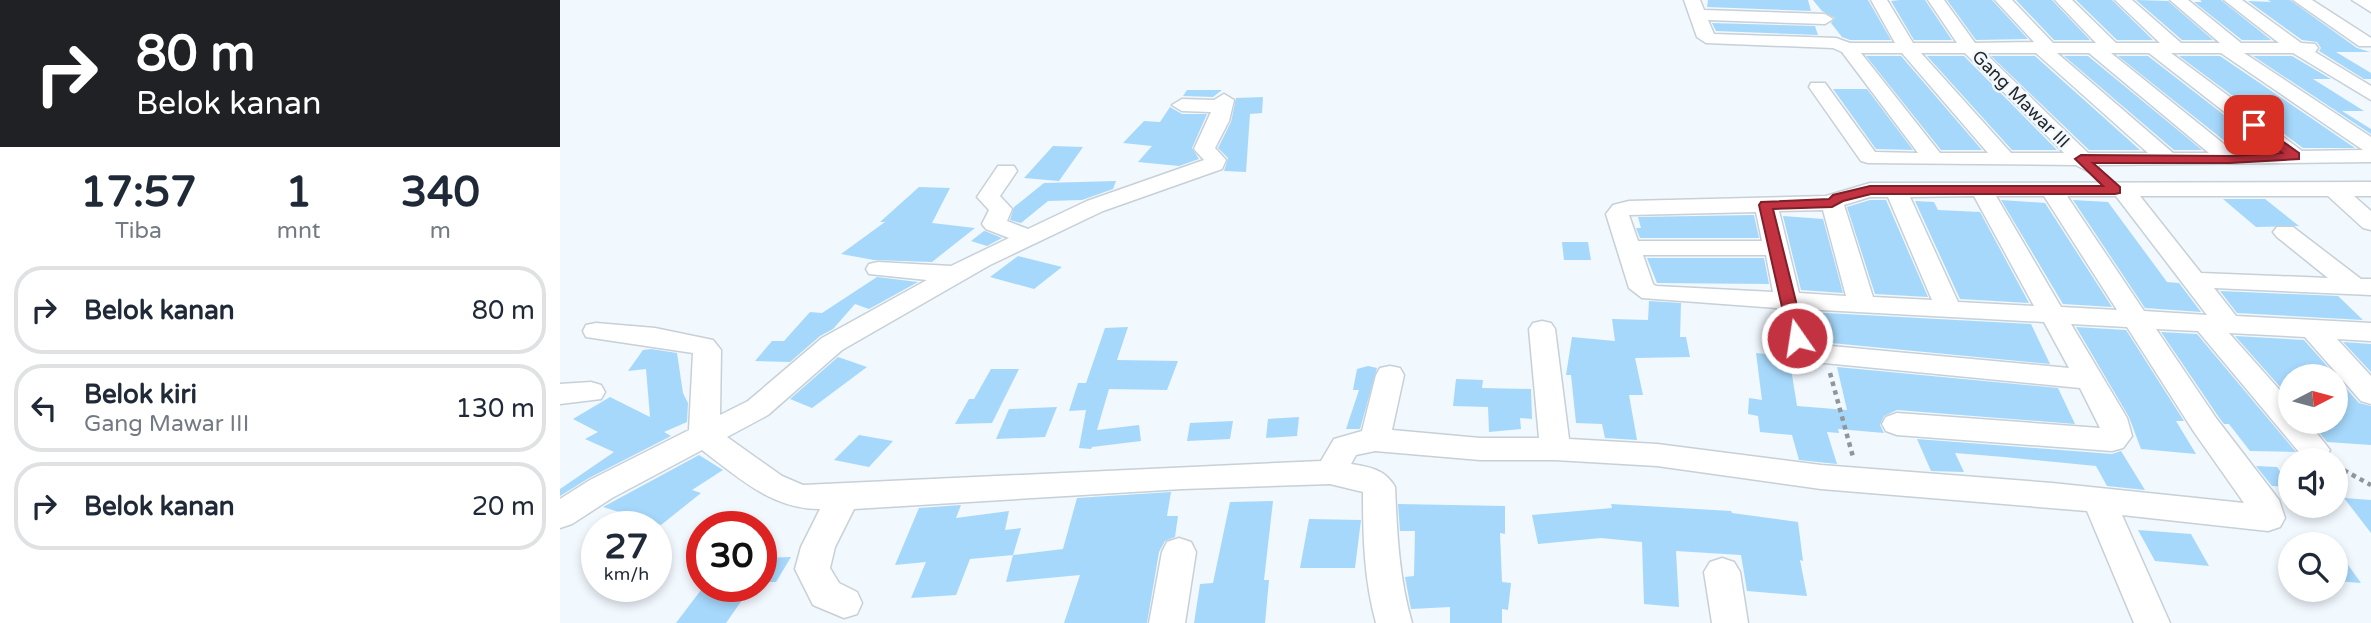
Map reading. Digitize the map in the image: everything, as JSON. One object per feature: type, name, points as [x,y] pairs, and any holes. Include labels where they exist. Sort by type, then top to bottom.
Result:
[{"type":"street","points":[[1815,0],[1842,46],[1934,159]]},
{"type":"street","points":[[1880,0],[1907,48],[2004,158]]},
{"type":"street","name":"Gang Mawar III","points":[[1936,0],[1969,47],[2081,159],[2119,190],[2193,280],[2218,325],[2317,448]]},
{"type":"street","points":[[2003,0],[2042,46],[2168,159]]},
{"type":"street","points":[[2063,0],[2101,47],[2230,159]]},
{"type":"street","points":[[2123,0],[2175,47]]},
{"type":"street","points":[[2178,0],[2229,47],[2371,146]]},
{"type":"street","points":[[2232,0],[2371,94]]},
{"type":"street","points":[[2244,0],[2303,48],[2371,85]]},
{"type":"street","points":[[2301,0],[2361,54]]},
{"type":"street","points":[[2360,0],[2371,6]]},
{"type":"street","points":[[1825,19],[1694,7],[1706,37],[1710,39],[1907,48],[2303,48]]},
{"type":"street","points":[[2153,48],[2295,156]]},
{"type":"street","points":[[2325,58],[2361,54]]},
{"type":"street","points":[[1818,87],[1868,157],[1879,159],[2230,159],[2371,156]]},
{"type":"street","points":[[560,515],[601,489],[758,408],[832,344],[956,274],[1095,206],[1214,164],[1215,160],[1204,149],[1221,109],[1182,114]]},
{"type":"street","points":[[1006,171],[988,197],[1001,209],[994,225],[1029,237]]},
{"type":"street","points":[[2332,188],[2371,223]]},
{"type":"street","points":[[2371,189],[1870,190],[1838,198],[1832,203],[1625,208],[1617,214],[1642,288],[1647,292],[2371,332]]},
{"type":"street","points":[[1896,190],[1950,310]]},
{"type":"street","points":[[1898,424],[2112,440],[2117,436],[2117,430],[2089,379],[1981,190]]},
{"type":"street","points":[[1337,462],[1353,443],[1375,440],[1480,449],[1555,449],[1657,455],[1821,477],[2099,500],[2268,518],[2267,509],[2205,425],[2052,191]]},
{"type":"street","points":[[1832,203],[1862,305]]},
{"type":"street","points":[[1766,205],[1799,342],[1814,353],[2089,379]]},
{"type":"street","points":[[2285,232],[2362,286]]},
{"type":"street","points":[[1629,248],[1776,248]]},
{"type":"street","points":[[878,269],[956,274]]},
{"type":"street","points":[[2193,280],[2362,286]]},
{"type":"street","points":[[1542,329],[1555,449]]},
{"type":"street","points":[[2313,330],[2371,394]]},
{"type":"street","points":[[596,331],[655,337],[703,346],[707,350],[712,433],[771,485],[801,497],[843,497],[1182,477],[1337,462],[1379,487],[1380,549],[1386,594],[1394,623]]},
{"type":"street","points":[[1375,440],[1390,375]]},
{"type":"street","points":[[560,394],[591,392]]},
{"type":"street","points":[[843,497],[818,547],[812,569],[826,594],[844,603]]},
{"type":"street","points":[[2099,500],[2152,623]]},
{"type":"street","points":[[1167,623],[1179,552]]},
{"type":"street","points":[[1722,572],[1730,623]]},
{"type":"path","points":[[1823,354],[1858,479]]},
{"type":"path","points":[[2348,472],[2371,485]]},
{"type":"building","points":[[1708,0],[1808,0],[1811,11],[1707,7]]},
{"type":"building","points":[[1813,0],[1868,0],[1891,40],[1850,40],[1842,37],[1831,23],[1835,18],[1822,11]]},
{"type":"building","points":[[1925,0],[1952,40],[1914,40],[1891,1]]},
{"type":"building","points":[[1947,0],[1992,0],[2028,39],[1976,40]]},
{"type":"building","points":[[2016,0],[2052,0],[2090,40],[2054,40]]},
{"type":"building","points":[[2076,0],[2112,0],[2153,40],[2117,40]]},
{"type":"building","points":[[2136,0],[2168,1],[2213,40],[2182,40]]},
{"type":"building","points":[[2200,0],[2221,0],[2271,40],[2242,40],[2194,2],[2202,2]]},
{"type":"building","points":[[2268,0],[2290,0],[2357,48],[2370,52],[2336,52],[2371,73],[2371,79],[2364,79],[2319,51],[2321,48],[2317,42],[2302,40],[2248,1],[2271,2]]},
{"type":"building","points":[[1712,23],[1815,26],[1818,35],[1716,31]]},
{"type":"building","points":[[1866,56],[1901,56],[1982,150],[1941,150]]},
{"type":"building","points":[[1927,56],[1964,56],[2057,150],[2012,150]]},
{"type":"building","points":[[1991,56],[2035,56],[2140,150],[2089,150]]},
{"type":"building","points":[[2064,56],[2088,56],[2202,150],[2174,150]]},
{"type":"building","points":[[2118,56],[2148,56],[2268,149],[2236,150]]},
{"type":"building","points":[[2179,56],[2220,56],[2355,148],[2303,148]]},
{"type":"building","points":[[2253,56],[2292,56],[2331,79],[2313,79],[2364,111],[2342,111],[2371,129],[2371,134]]},
{"type":"building","points":[[1833,89],[1867,89],[1913,150],[1876,149]]},
{"type":"building","points":[[1187,90],[1222,90],[1213,97],[1183,96]]},
{"type":"building","points":[[1263,97],[1262,113],[1250,114],[1246,172],[1224,171],[1228,158],[1218,148],[1231,122],[1236,98]]},
{"type":"building","points":[[1170,107],[1182,114],[1207,114],[1192,148],[1199,159],[1179,166],[1138,162],[1152,146],[1123,143],[1144,121],[1160,122]]},
{"type":"building","points":[[1053,146],[1083,147],[1059,181],[1024,178]]},
{"type":"building","points":[[1116,181],[1113,189],[1082,200],[1048,201],[1021,223],[1010,220],[1014,207],[1044,183]]},
{"type":"building","points":[[919,187],[950,188],[932,223],[975,228],[932,262],[874,260],[841,254],[885,222],[880,222]]},
{"type":"building","points":[[2223,199],[2265,199],[2299,226],[2256,227]]},
{"type":"building","points":[[1870,200],[1886,200],[1928,297],[1875,294],[1847,207]]},
{"type":"building","points":[[2001,200],[2045,203],[2112,307],[2063,304]]},
{"type":"building","points":[[2073,200],[2108,202],[2167,282],[2179,283],[2201,312],[2145,308]]},
{"type":"building","points":[[1915,201],[1934,202],[1938,210],[1980,212],[2029,303],[1960,299]]},
{"type":"building","points":[[1754,215],[1759,238],[1640,238],[1636,228],[1641,228],[1638,217]]},
{"type":"building","points":[[1783,216],[1823,219],[1843,293],[1801,290]]},
{"type":"building","points":[[984,231],[1002,238],[987,246],[971,241]]},
{"type":"building","points":[[1562,242],[1588,242],[1591,260],[1564,260]]},
{"type":"building","points":[[1018,256],[1062,267],[1034,289],[990,277]]},
{"type":"building","points":[[1647,258],[1764,258],[1769,284],[1657,283]]},
{"type":"building","points":[[877,277],[918,282],[869,309],[855,304],[833,329],[820,336],[790,362],[755,361],[772,341],[784,341],[810,312],[822,313]]},
{"type":"building","points":[[2220,291],[2338,296],[2363,320],[2237,313]]},
{"type":"building","points":[[1649,301],[1681,303],[1680,337],[1686,337],[1690,357],[1635,358],[1643,395],[1629,395],[1637,440],[1605,438],[1602,424],[1576,423],[1571,375],[1566,375],[1572,337],[1615,341],[1612,319],[1648,320]]},
{"type":"building","points":[[1807,312],[2031,324],[2050,364],[1821,342],[1813,336]]},
{"type":"building","points":[[1128,327],[1117,360],[1178,361],[1167,390],[1109,389],[1097,430],[1139,425],[1141,441],[1091,449],[1079,448],[1086,410],[1069,411],[1078,383],[1086,383],[1105,328]]},
{"type":"building","points":[[2076,327],[2126,330],[2184,421],[2176,421],[2196,454],[2141,449],[2129,417]]},
{"type":"building","points":[[2161,332],[2197,334],[2278,431],[2278,434],[2293,448],[2278,448],[2278,452],[2250,451],[2229,424],[2224,424]]},
{"type":"building","points":[[2235,336],[2304,340],[2325,364],[2278,364],[2278,384]]},
{"type":"building","points":[[2343,342],[2371,344],[2371,372]]},
{"type":"building","points":[[643,350],[677,353],[683,393],[688,403],[687,422],[664,432],[671,436],[560,496],[560,489],[614,452],[585,439],[598,432],[573,419],[610,397],[650,417],[646,369],[628,371]]},
{"type":"building","points":[[1756,353],[1789,356],[1797,406],[1847,410],[1837,367],[2058,388],[2075,424],[1897,410],[1884,416],[1880,425],[1884,433],[1838,429],[1839,433],[1827,432],[1837,464],[1799,460],[1792,435],[1760,432],[1758,416],[1748,414],[1749,398],[1762,400]]},
{"type":"building","points":[[838,357],[867,367],[812,408],[790,399]]},
{"type":"building","points":[[1368,366],[1377,368],[1360,429],[1346,429],[1359,390],[1353,390],[1357,369]]},
{"type":"building","points":[[991,369],[1019,369],[992,423],[955,424],[969,399],[974,399]]},
{"type":"building","points":[[1456,379],[1483,380],[1482,388],[1531,389],[1532,419],[1520,418],[1521,429],[1489,432],[1488,407],[1453,406]]},
{"type":"building","points":[[2348,391],[2359,403],[2371,406],[2371,445],[2327,442],[2321,434],[2348,434]]},
{"type":"building","points":[[1057,407],[1045,437],[996,439],[1009,409]]},
{"type":"building","points":[[1299,417],[1297,436],[1266,438],[1268,419]]},
{"type":"building","points":[[1233,421],[1230,439],[1187,441],[1190,423]]},
{"type":"building","points":[[859,435],[893,441],[869,467],[834,460]]},
{"type":"building","points":[[1917,439],[2112,454],[2121,451],[2145,490],[2107,486],[2096,466],[2004,457],[1955,453],[1964,472],[1931,471]]},
{"type":"building","points":[[699,455],[723,470],[692,490],[701,493],[672,516],[672,511],[616,511],[603,507]]},
{"type":"building","points":[[2256,466],[2277,467],[2278,486],[2272,486]]},
{"type":"building","points":[[1171,492],[1167,516],[1178,516],[1175,537],[1165,541],[1159,552],[1147,623],[1064,623],[1080,575],[1006,582],[1013,555],[1063,549],[1077,498]]},
{"type":"building","points":[[2348,498],[2371,500],[2371,533],[2348,503]]},
{"type":"building","points":[[1273,501],[1264,580],[1269,580],[1265,623],[1194,623],[1200,584],[1213,583],[1230,502]]},
{"type":"building","points":[[1398,504],[1505,506],[1505,534],[1500,533],[1502,582],[1511,583],[1508,610],[1502,609],[1502,623],[1450,623],[1450,607],[1411,609],[1405,577],[1414,576],[1415,531],[1400,531]]},
{"type":"building","points":[[1611,504],[1731,511],[1798,522],[1803,561],[1800,560],[1807,596],[1747,591],[1741,555],[1676,551],[1679,607],[1644,604],[1642,542],[1601,538],[1538,544],[1532,515],[1612,508]]},
{"type":"building","points":[[961,505],[956,518],[1009,511],[1005,530],[1021,528],[1013,555],[970,559],[956,595],[911,598],[926,562],[895,565],[919,508]]},
{"type":"building","points":[[1309,519],[1361,520],[1355,568],[1300,568]]},
{"type":"building","points":[[2138,530],[2191,534],[2209,566],[2155,561]]},
{"type":"building","points":[[777,557],[791,557],[777,580]]},
{"type":"building","points":[[2348,565],[2361,583],[2348,582]]},
{"type":"building","points":[[692,602],[741,602],[726,623],[676,623]]},
{"type":"route","points":[[1797,338],[1766,205],[1832,203],[1838,198],[1870,190],[2115,190],[2081,159],[2295,156],[2254,125]]}]
